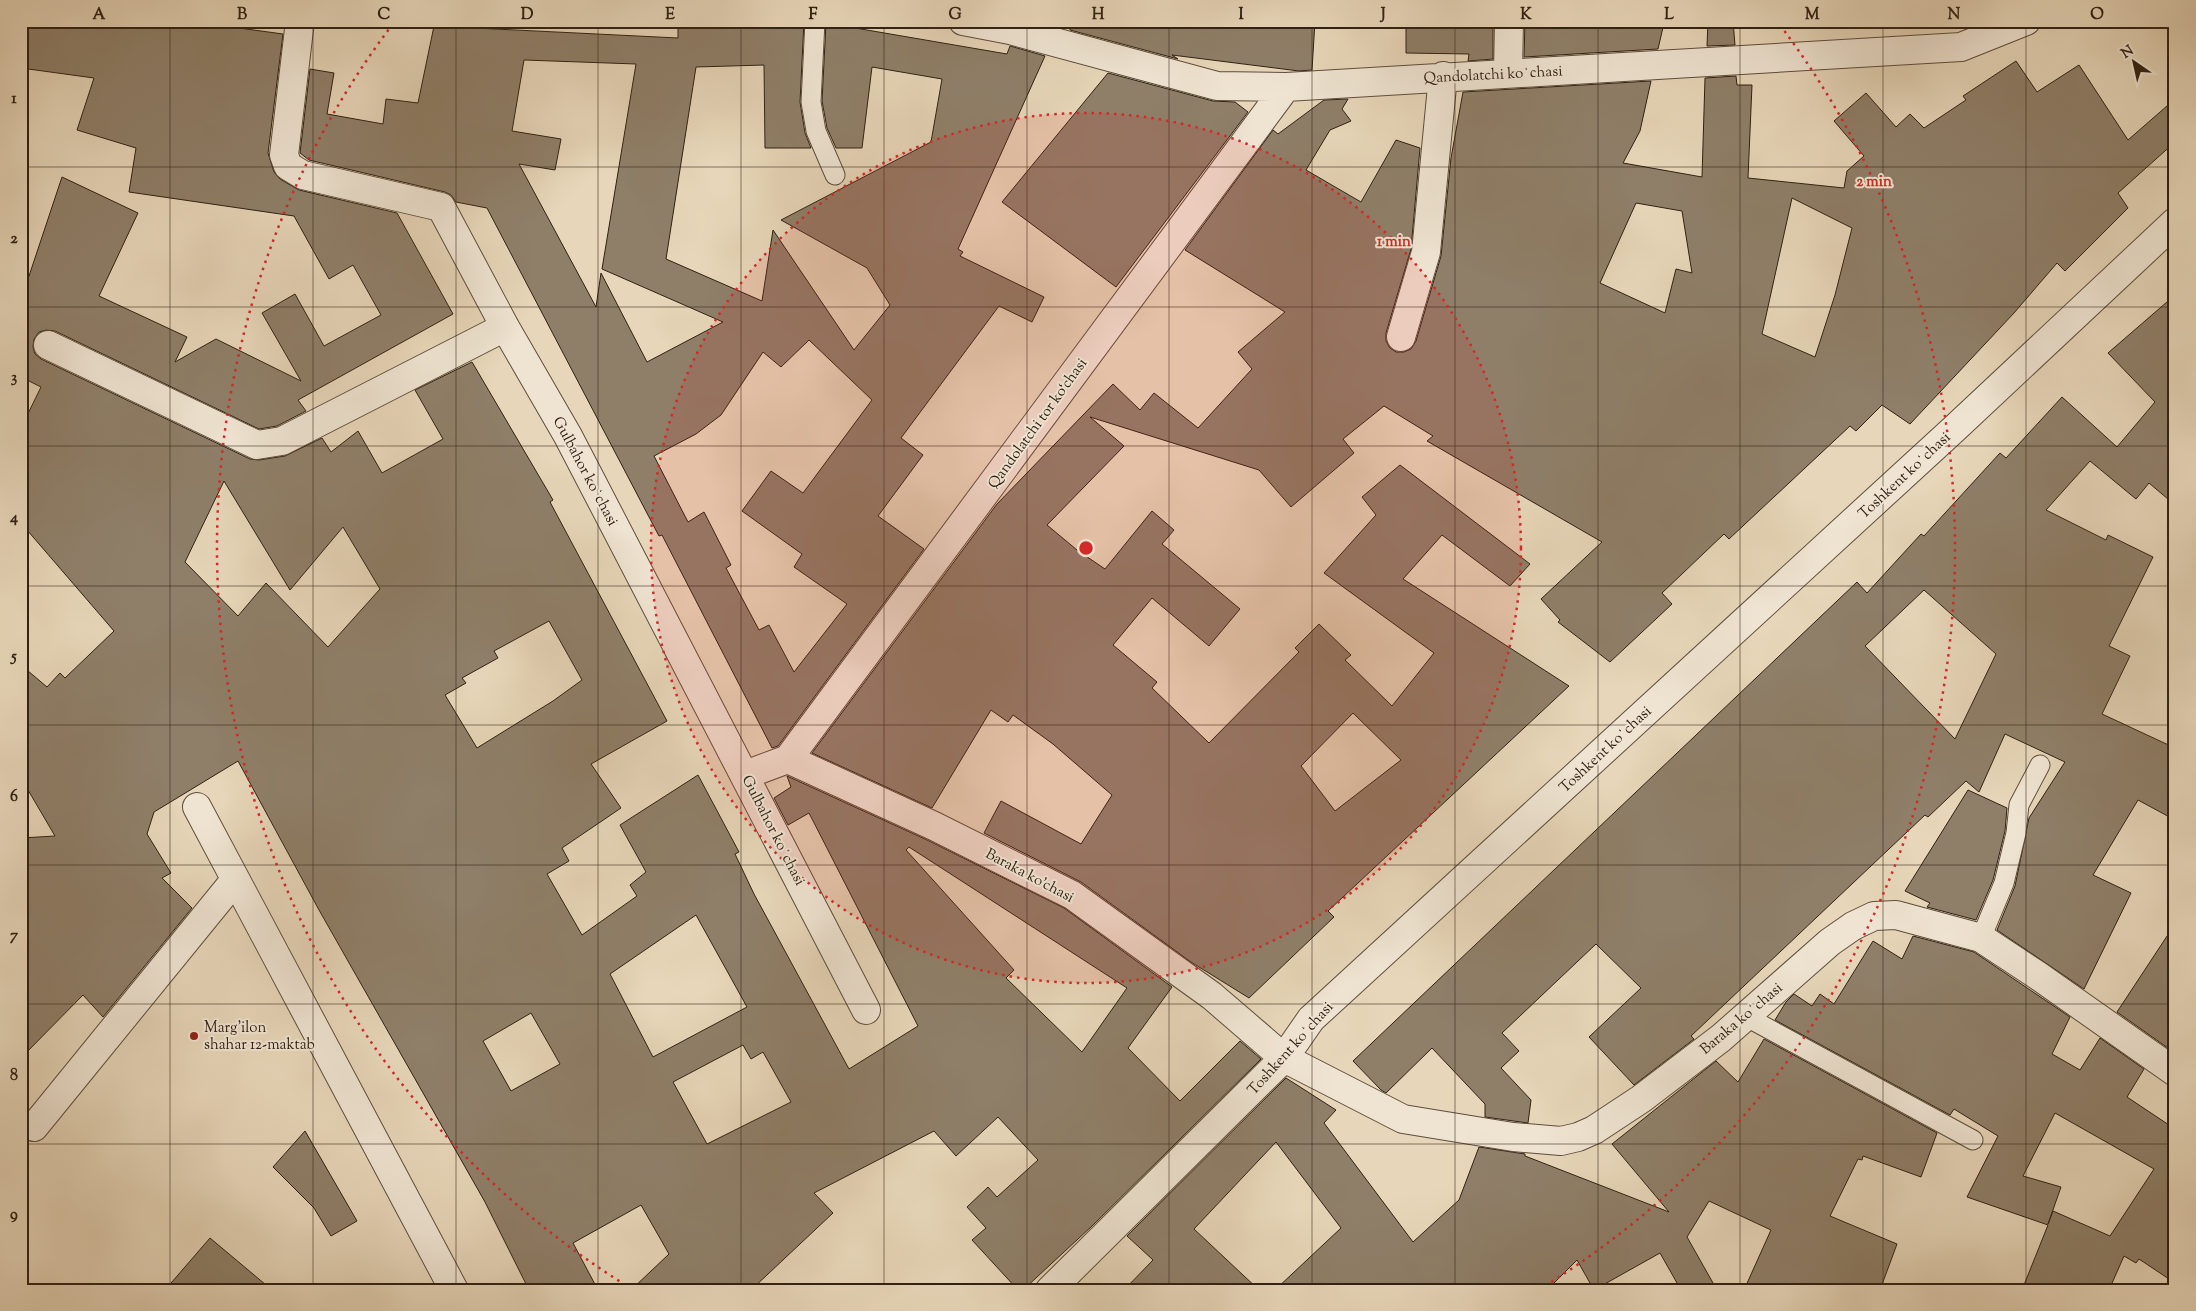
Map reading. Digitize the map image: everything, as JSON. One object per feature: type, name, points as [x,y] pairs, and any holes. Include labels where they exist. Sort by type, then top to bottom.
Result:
[{"type":"street","name":"Gulbahor koʻchasi","points":[[300,21],[284,155],[288,166],[302,175],[441,207],[505,327],[568,436],[866,1010]]},
{"type":"street","name":"Qandolatchi koʻchasi","points":[[963,21],[1013,26],[1217,86],[1286,87],[1443,76],[1961,47],[2026,21]]},
{"type":"street","points":[[1508,73],[1509,21]]},
{"type":"street","points":[[1401,337],[1426,252],[1443,76]]},
{"type":"street","name":"Qandolatchi tor ko‘chasi","points":[[788,760],[1286,87]]},
{"type":"street","name":"Toshkent koʻchasi","points":[[1050,1290],[1284,1058],[1311,1019],[1954,429],[2175,222]]},
{"type":"street","points":[[48,345],[257,445],[282,441],[505,327]]},
{"type":"street","points":[[745,776],[788,760]]},
{"type":"street","name":"Baraka ko'chasi","points":[[788,760],[934,826],[1072,895],[1212,996],[1284,1058]]},
{"type":"street","points":[[197,807],[454,1290]]},
{"type":"street","points":[[34,1127],[235,880]]},
{"type":"street","name":"Baraka koʻchasi","points":[[1284,1058],[1403,1120],[1513,1137],[1561,1140],[1578,1137],[1594,1130],[1641,1099],[1745,1016],[1830,942],[1853,926],[1874,916],[1896,915],[1981,938],[2037,974],[2175,1072]]},
{"type":"lane","points":[[815,21],[811,102],[816,131],[834,175]]},
{"type":"lane","points":[[1981,938],[2004,883],[2016,833],[2019,805],[2040,765]]},
{"type":"lane","points":[[1745,1016],[1974,1140]]},
{"type":"building","points":[[21,21],[188,21],[283,34],[268,153],[274,172],[280,179],[299,190],[397,213],[453,314],[298,400],[306,411],[277,426],[259,429],[55,331],[46,330],[39,332],[34,339],[33,347],[35,354],[41,359],[250,459],[259,460],[285,456],[322,438],[331,452],[358,431],[382,473],[443,439],[415,390],[472,362],[553,500],[550,502],[667,721],[591,764],[621,808],[562,848],[569,861],[547,874],[582,935],[637,896],[630,885],[646,872],[620,825],[698,775],[739,852],[735,854],[754,894],[849,1069],[918,1026],[809,813],[788,825],[774,798],[791,787],[787,776],[927,840],[1064,908],[1172,987],[1128,1048],[1180,1101],[1240,1041],[1261,1059],[1092,1226],[1023,1290],[1018,1290],[972,1240],[986,1228],[967,1207],[988,1187],[997,1197],[1038,1160],[998,1117],[956,1156],[934,1131],[814,1193],[833,1213],[751,1290],[631,1290],[669,1254],[641,1205],[573,1243],[598,1290],[529,1290],[485,1202],[319,910],[238,761],[154,812],[147,834],[171,873],[162,878],[192,908],[103,1017],[83,995],[21,1058],[21,838],[55,836],[21,778],[21,665],[47,687],[60,673],[65,678],[114,631],[21,523],[21,428],[41,387],[21,377],[21,300],[62,177],[138,213],[99,296],[187,337],[175,362],[216,339],[301,381],[262,313],[295,294],[324,346],[381,315],[353,265],[329,279],[294,216],[129,192],[136,148],[77,130],[94,78],[21,68]],"holes":[[[224,481],[290,590],[343,527],[380,589],[328,647],[266,583],[238,616],[185,562]],[[549,621],[582,680],[553,701],[477,748],[445,695],[466,683],[462,678],[498,658],[494,651]],[[909,847],[1127,988],[1082,1052],[1006,978],[1014,970],[906,850]],[[696,915],[747,1007],[653,1057],[610,974]],[[531,1013],[560,1064],[511,1091],[483,1041]],[[743,1045],[751,1059],[763,1052],[791,1102],[707,1144],[673,1082]]]},
{"type":"building","points":[[804,21],[800,102],[805,133],[811,148],[765,148],[764,65],[696,67],[666,259],[762,301],[773,230],[854,350],[890,305],[867,268],[781,220],[931,142],[942,79],[872,67],[862,148],[836,148],[827,128],[822,101],[826,23],[1007,54],[1010,46],[1045,56],[958,249],[963,252],[960,256],[1044,297],[1032,322],[999,306],[901,438],[923,455],[878,516],[924,549],[778,746],[772,748],[662,535],[659,536],[487,208],[456,202],[451,195],[445,192],[309,160],[300,153],[310,69],[334,73],[327,114],[383,124],[386,99],[418,103],[434,26],[678,38],[678,22]],"holes":[[[524,60],[636,64],[602,269],[723,322],[647,362],[601,273],[596,307],[519,164],[555,170],[561,139],[512,131]],[[809,340],[872,400],[803,493],[771,471],[742,511],[802,554],[794,567],[847,604],[794,672],[769,625],[759,630],[726,568],[731,565],[704,512],[688,522],[654,456],[696,434],[721,415],[763,352],[781,367]]]},
{"type":"building","points":[[1071,21],[1315,21],[1312,70],[1299,71],[1172,55],[1178,59],[1070,30]]},
{"type":"building","points":[[1406,21],[1493,21],[1493,59],[1468,61],[1469,54],[1406,53]]},
{"type":"building","points":[[1525,21],[1563,21],[1628,27],[1664,23],[1658,49],[1524,57]]},
{"type":"building","points":[[1708,21],[1733,21],[1735,45],[1707,46]]},
{"type":"building","points":[[2016,61],[2037,92],[2079,65],[2128,140],[2175,99],[2175,142],[2118,193],[2128,208],[2065,271],[2057,263],[2014,313],[1910,424],[1882,405],[1856,431],[1850,426],[1729,539],[1724,534],[1662,593],[1672,604],[1610,662],[1558,622],[1560,620],[1541,599],[1602,542],[1427,441],[1433,436],[1384,406],[1343,439],[1354,453],[1291,507],[1259,470],[1090,417],[1124,446],[1047,525],[1077,550],[1105,569],[1152,511],[1174,530],[1162,544],[1240,609],[1209,646],[1152,598],[1113,645],[1157,682],[1152,688],[1209,743],[1299,652],[1295,648],[1319,624],[1351,655],[1345,660],[1392,706],[1434,653],[1324,573],[1376,515],[1362,497],[1400,465],[1530,564],[1510,586],[1442,535],[1403,579],[1569,686],[1328,911],[1334,917],[1249,998],[1191,962],[1081,882],[984,833],[1001,801],[1081,844],[1112,795],[1053,744],[1013,715],[1008,722],[991,710],[932,808],[812,753],[997,504],[1113,384],[1140,410],[1154,393],[1198,428],[1252,369],[1238,352],[1285,312],[1185,250],[1273,130],[1278,134],[1324,100],[1348,99],[1342,109],[1351,121],[1330,130],[1306,170],[1361,202],[1396,140],[1420,148],[1411,249],[1386,333],[1386,341],[1390,348],[1396,352],[1404,352],[1411,349],[1416,341],[1441,256],[1451,158],[1463,92],[1651,81],[1640,131],[1623,163],[1702,177],[1705,78],[1736,76],[1737,85],[1752,85],[1748,178],[1844,188],[1847,171],[1864,156],[1834,121],[1866,93],[1896,127],[1910,114],[1924,128],[1966,100],[1963,96]],"holes":[[[1792,198],[1852,228],[1835,295],[1815,357],[1762,334]],[[1636,203],[1682,211],[1692,273],[1676,269],[1665,313],[1600,283]],[[1353,713],[1401,760],[1335,811],[1301,766]]]},
{"type":"building","points":[[1108,73],[1213,101],[1235,102],[1248,112],[1116,287],[1002,202]]},
{"type":"building","points":[[2175,295],[2175,505],[2149,483],[2136,499],[2090,461],[2046,510],[2106,540],[2108,535],[2153,557],[2109,646],[2130,656],[2102,714],[2175,748],[2175,820],[2138,800],[2093,875],[2131,893],[2084,989],[1997,930],[2015,886],[2029,818],[2065,762],[2005,734],[1979,792],[1966,781],[1928,817],[1925,815],[1691,1036],[1694,1039],[1634,1085],[1589,1037],[1641,988],[1596,944],[1502,1033],[1519,1051],[1501,1068],[1531,1100],[1528,1123],[1485,1117],[1485,1104],[1432,1048],[1386,1093],[1381,1090],[1353,1061],[1857,582],[1867,593],[1921,534],[1924,536],[2000,453],[2006,458],[2062,397],[2117,447],[2155,402],[2108,353]],"holes":[[[1924,590],[1996,654],[1955,739],[1865,646]]]},
{"type":"building","points":[[1968,790],[2007,808],[2005,831],[1993,880],[1976,920],[1927,907],[1930,903],[1905,891]]},
{"type":"building","points":[[2175,924],[2175,1053],[2117,1012]]},
{"type":"building","points":[[1913,936],[1974,952],[2070,1017],[2052,1054],[2080,1070],[2100,1038],[2144,1069],[2127,1097],[2175,1129],[2175,1283],[2139,1259],[2136,1263],[2124,1256],[2109,1290],[2022,1290],[2048,1225],[1967,1197],[1998,1136],[1954,1109],[1950,1115],[1775,1020],[1786,1002],[1794,994],[1812,1006],[1820,994],[1834,1004],[1873,941],[1902,959]],"holes":[[[2055,1113],[2154,1169],[2110,1236],[2053,1211],[2048,1224],[2061,1187],[2023,1176]]]},
{"type":"building","points":[[1764,1039],[1937,1133],[1921,1177],[1863,1156],[1862,1160],[1858,1159],[1830,1216],[1897,1244],[1880,1290],[1744,1290],[1771,1230],[1709,1201],[1687,1237],[1717,1290],[1681,1290],[1660,1253],[1594,1290],[1577,1260],[1547,1290],[1275,1290],[1341,1228],[1276,1142],[1194,1229],[1259,1290],[1124,1290],[1153,1260],[1127,1236],[1286,1078],[1336,1110],[1324,1123],[1413,1242],[1459,1200],[1479,1147],[1525,1154],[1525,1156],[1669,1212],[1612,1144],[1716,1061],[1738,1082]]},
{"type":"building","points":[[305,1131],[357,1221],[331,1236],[314,1208],[273,1167]]},
{"type":"building","points":[[210,1238],[272,1290],[165,1290]]},
{"type":"place","name":"Marg'ilon shahar 12-maktab","points":[[194,1036]]}]
